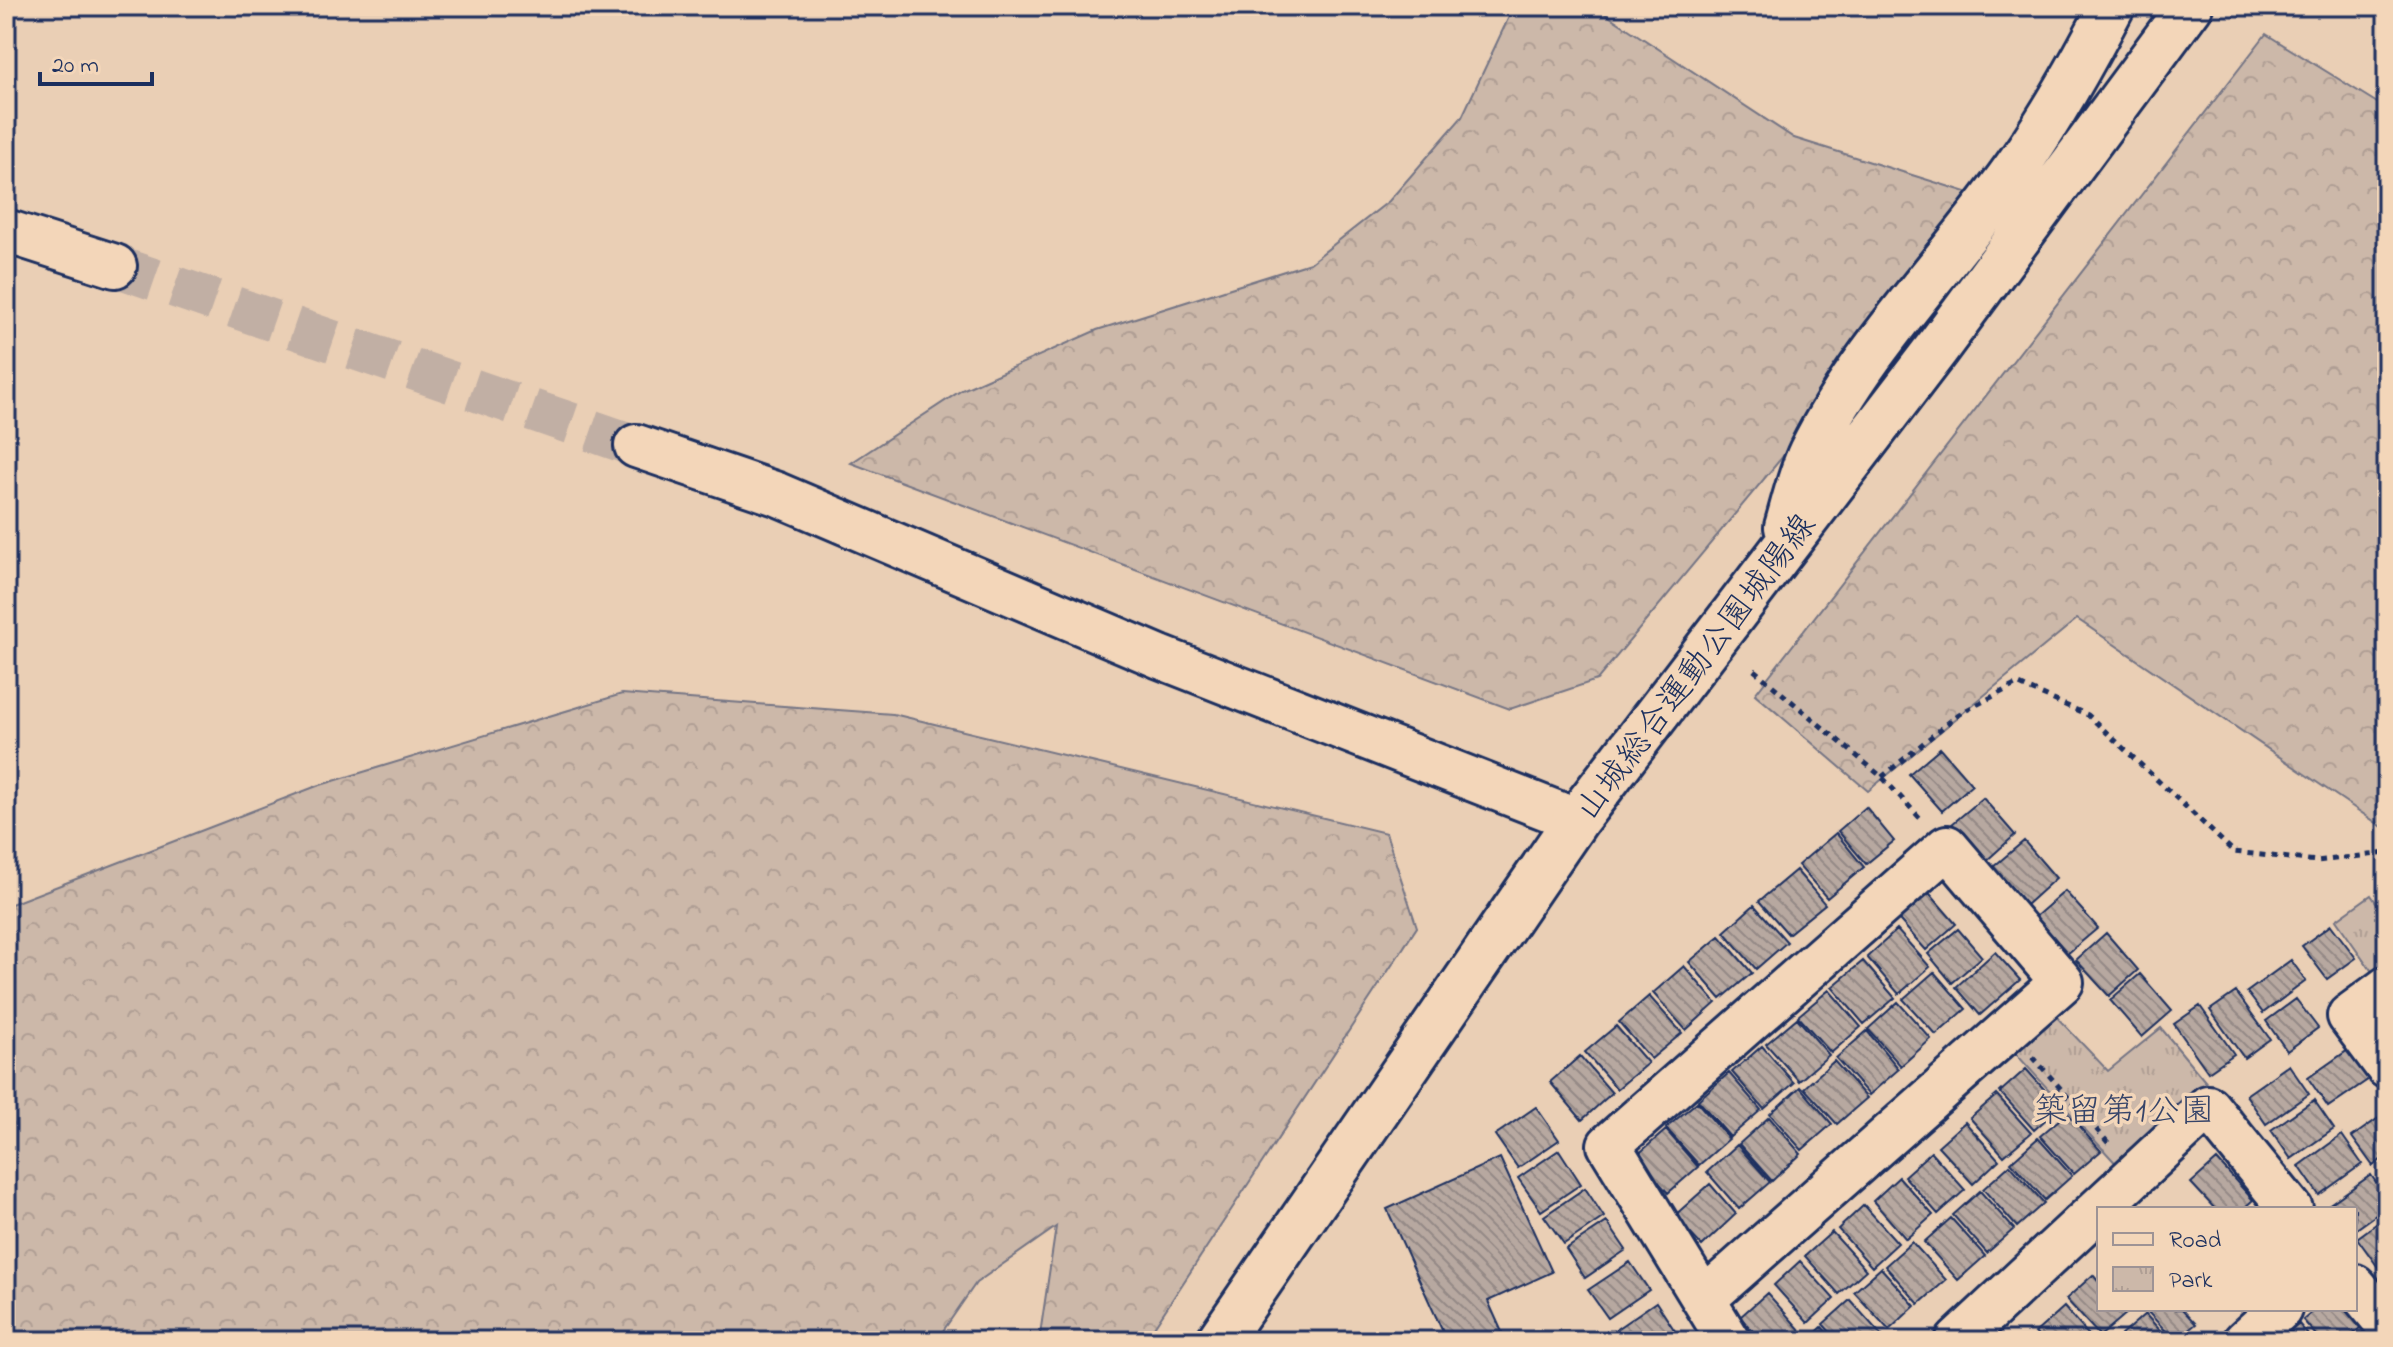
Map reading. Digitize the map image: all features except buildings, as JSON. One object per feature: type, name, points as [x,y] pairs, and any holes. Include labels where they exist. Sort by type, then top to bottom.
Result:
[{"type":"main road","points":[[1778,556],[1809,455],[1839,401],[1878,344],[2023,159],[2072,82],[2112,6]]},
{"type":"main road","name":"山城総合運動公園城陽線","points":[[1219,1341],[1576,820],[1937,348],[2190,6]]},
{"type":"street","points":[[6,231],[115,266]]},
{"type":"street","points":[[636,446],[777,494],[1146,651],[1576,820]]},
{"type":"street","points":[[1704,1299],[2062,982],[1947,847],[1609,1145],[1729,1341]]},
{"type":"street","points":[[2387,988],[2349,1016],[2387,1067]]},
{"type":"street","points":[[2101,1207],[2208,1107],[2289,1207]]},
{"type":"street","points":[[1957,1341],[2097,1210]]},
{"type":"street","points":[[2357,1288],[2387,1324]]},
{"type":"street","points":[[2245,1341],[2278,1311]]},
{"type":"path","points":[[1754,670],[1882,777],[1947,847]]},
{"type":"path","points":[[1882,777],[1959,714],[2017,684],[2088,715],[2234,852],[2317,861],[2387,853]]},
{"type":"path","points":[[2008,1030],[2136,1174]]},
{"type":"green space","points":[[1514,6],[1608,6],[1604,13],[1794,138],[1995,201],[1597,680],[1510,709],[851,463],[962,390],[1097,330],[1310,263],[1389,201],[1462,117]]},
{"type":"green space","points":[[2266,34],[2387,109],[2387,830],[2077,619],[1868,791],[1755,694]]},
{"type":"green space","points":[[622,694],[893,714],[1386,833],[1417,927],[1145,1341],[1039,1341],[1056,1227],[976,1283],[936,1341],[6,1341],[6,906],[317,786]]},
{"type":"green space","points":[[2371,895],[2387,918],[2387,963],[2373,973],[2336,920]]},
{"type":"green space","name":"築留第1公園","points":[[2050,1010],[2108,1071],[2161,1028],[2209,1086],[2120,1168],[2008,1045]]},
{"type":"tunnel","points":[[115,266],[636,446]]}]
